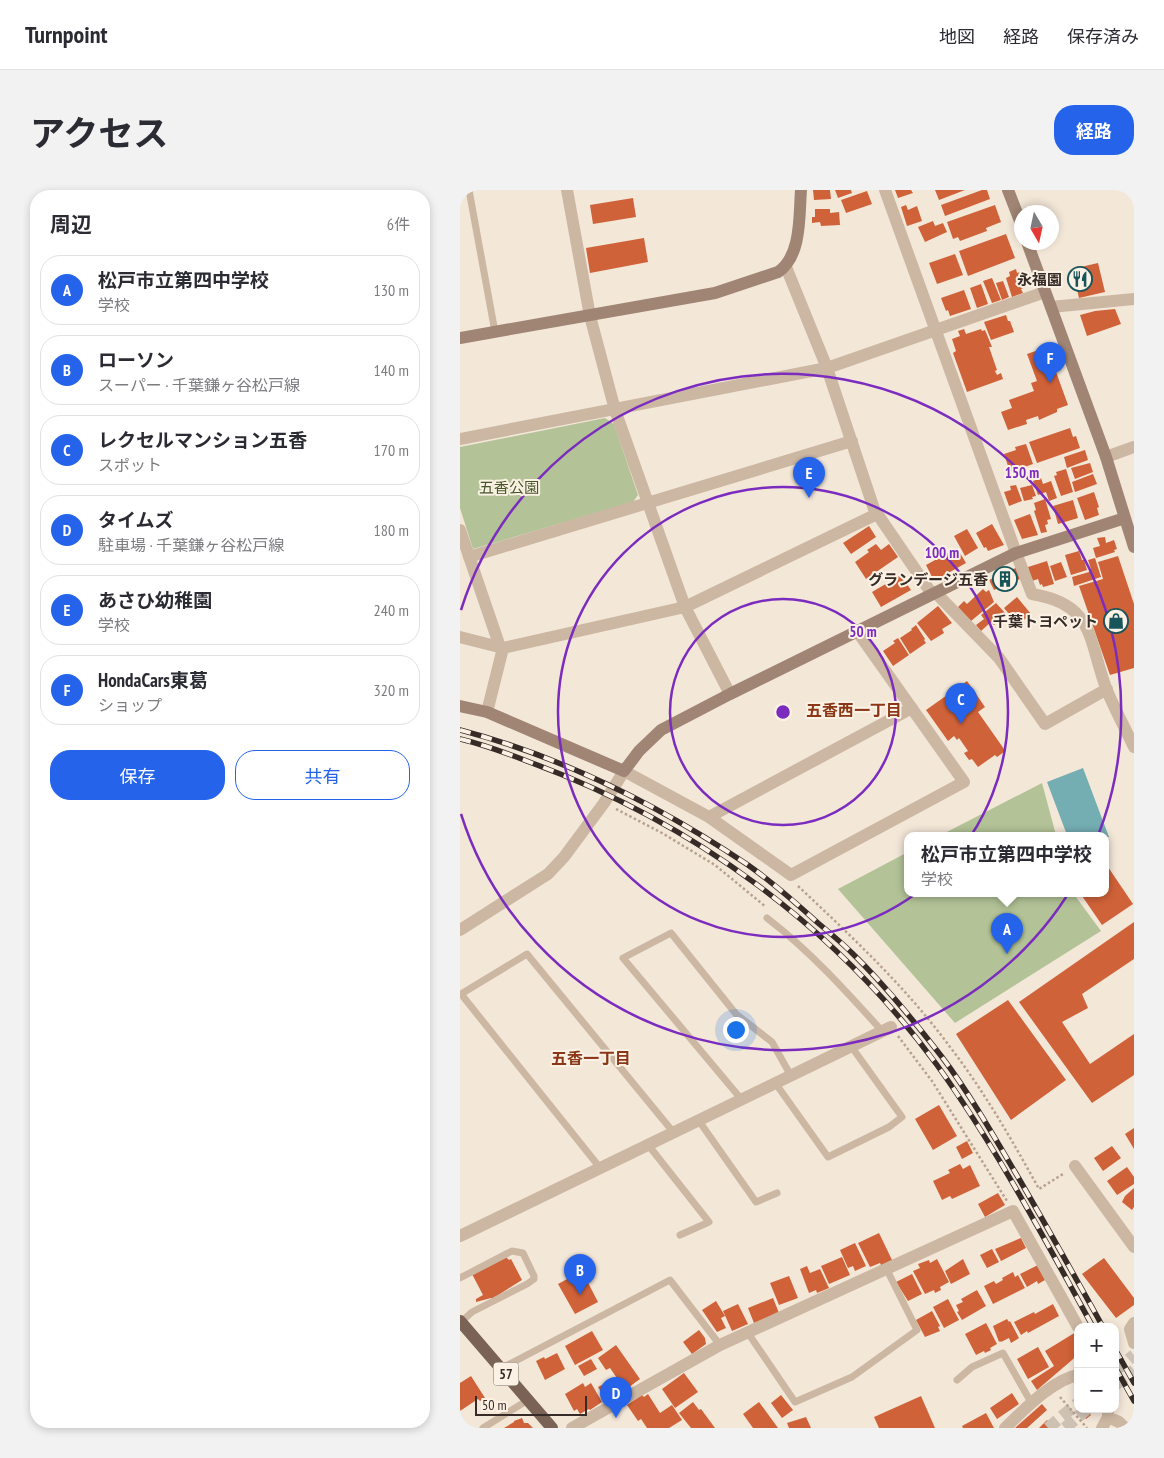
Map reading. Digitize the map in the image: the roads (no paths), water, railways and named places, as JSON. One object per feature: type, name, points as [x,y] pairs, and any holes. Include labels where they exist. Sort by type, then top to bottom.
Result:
[{"type":"main road","name":"57","points":[[460,1322],[502,1368],[552,1428]]},
{"type":"street","points":[[567,190],[590,316],[615,410],[685,607],[730,694]]},
{"type":"street","points":[[460,338],[715,293],[778,272],[786,267],[798,239],[801,190]]},
{"type":"street","points":[[886,190],[1032,594],[1058,600],[1080,615],[1087,626],[1107,689],[1134,747]]},
{"type":"street","points":[[1008,190],[1014,205]]},
{"type":"street","points":[[1030,250],[1106,457],[1134,547]]},
{"type":"street","points":[[786,267],[827,368],[877,514],[934,593],[999,658],[1045,724],[1107,689]]},
{"type":"street","points":[[460,439],[827,368],[1045,292]]},
{"type":"street","points":[[1051,307],[1134,299]]},
{"type":"street","points":[[469,557],[852,441]]},
{"type":"street","points":[[1106,457],[1134,447]]},
{"type":"street","points":[[460,637],[501,648],[685,607],[877,514]]},
{"type":"street","points":[[460,930],[548,874],[604,803],[639,751],[661,730],[1016,553],[1125,518]]},
{"type":"street","points":[[460,530],[501,648],[487,712]]},
{"type":"street","points":[[460,706],[487,712],[624,771],[709,818],[791,875],[964,782],[857,631]]},
{"type":"street","points":[[709,818],[912,708]]},
{"type":"street","points":[[460,1236],[649,1146],[886,1029]]},
{"type":"street","points":[[1075,1166],[1134,1247]]},
{"type":"street","points":[[572,1428],[720,1345],[1013,1211],[1076,1323]]},
{"type":"street","points":[[1134,1323],[1130,1329],[1134,1342]]},
{"type":"street","points":[[1005,1428],[1032,1404],[1068,1377],[1074,1376]]},
{"type":"street","points":[[1106,1418],[1119,1422],[1125,1428]]},
{"type":"lane","points":[[469,190],[495,332]]},
{"type":"lane","points":[[767,918],[793,938],[886,1029]]},
{"type":"lane","points":[[742,1100],[623,958],[671,933],[736,1014],[772,1042],[791,1076]]},
{"type":"lane","points":[[601,1168],[461,994],[527,954],[674,1133]]},
{"type":"lane","points":[[776,1084],[828,1157],[889,1127],[902,1117],[851,1046]]},
{"type":"lane","points":[[699,1121],[756,1202],[777,1192]]},
{"type":"lane","points":[[649,1146],[709,1222],[680,1235]]},
{"type":"lane","points":[[460,1278],[512,1251],[523,1253],[534,1276],[534,1279],[527,1284],[472,1312],[460,1322]]},
{"type":"lane","points":[[748,1333],[795,1402],[852,1376],[916,1330],[887,1270]]},
{"type":"lane","points":[[502,1368],[670,1280],[720,1345]]},
{"type":"lane","points":[[957,1380],[972,1368],[1003,1353],[1032,1404]]},
{"type":"lane","points":[[482,1428],[528,1400]]},
{"type":"water","points":[[1083,768],[1107,832],[1066,832],[1047,782]]},
{"type":"tunnel","points":[[1119,1368],[1134,1355]]},
{"type":"tunnel","points":[[1119,1382],[1134,1370]]},
{"type":"tunnel","points":[[1048,1428],[1074,1406]]},
{"type":"tunnel","points":[[1065,1428],[1082,1413]]},
{"type":"railway","points":[[460,730],[536,754],[645,803],[715,843],[748,865],[784,893],[844,946],[899,1004],[962,1085],[1026,1191],[1101,1323]]},
{"type":"railway","points":[[460,739],[532,763],[591,787],[649,816],[704,848],[757,884],[807,924],[854,968],[897,1015],[937,1065],[959,1096],[1019,1193],[1091,1323]]},
{"type":"railway","points":[[1119,1356],[1134,1383]]},
{"type":"railway","points":[[1116,1368],[1134,1401]]},
{"type":"place","name":"永福園","points":[[1080,279]]},
{"type":"place","name":"HondaCars東葛","points":[[1050,383]]},
{"type":"place","name":"あさひ幼稚園","points":[[809,498]]},
{"type":"place","name":"グランデージ五香","points":[[1005,579]]},
{"type":"place","name":"千葉トヨペット","points":[[1116,621]]},
{"type":"place","name":"レクセルマンション五香","points":[[961,724]]},
{"type":"place","name":"松戸市立第四中学校","points":[[1007,954]]},
{"type":"place","name":"ローソン","points":[[580,1295]]},
{"type":"place","name":"タイムズ","points":[[616,1418]]},
{"type":"district","name":"五香西一丁目","points":[[854,710]]},
{"type":"district","name":"五香一丁目","points":[[591,1058]]},
{"type":"park label","name":"五香公園","points":[[509,487]]}]
